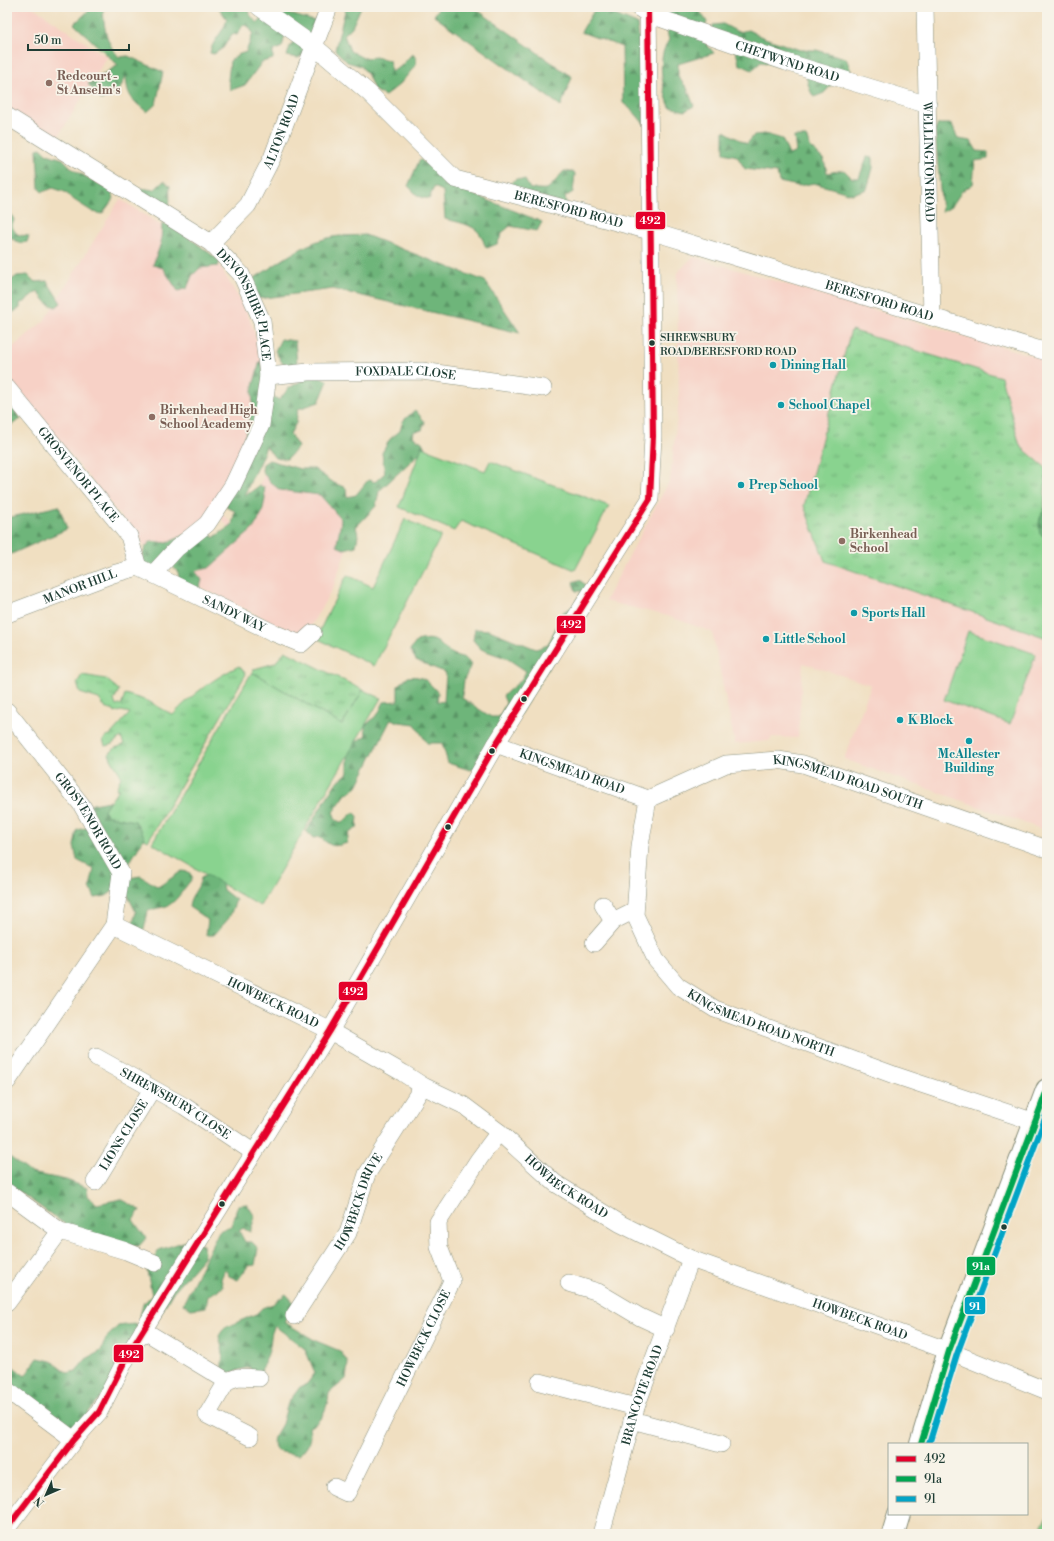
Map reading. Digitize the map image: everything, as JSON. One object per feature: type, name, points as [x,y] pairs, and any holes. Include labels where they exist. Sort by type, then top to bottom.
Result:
[{"type":"main road","points":[[921,1443],[949,1350],[1047,1090]]},
{"type":"main road","points":[[893,1534],[900,1515]]},
{"type":"street","name":"BERESFORD ROAD","points":[[259,7],[314,46],[369,93],[455,179],[650,231],[1047,352]]},
{"type":"street","name":"ALTON ROAD","points":[[211,243],[248,205],[272,158],[329,7]]},
{"type":"street","name":"WELLINGTON ROAD","points":[[925,7],[932,317]]},
{"type":"street","name":"CHETWYND ROAD","points":[[645,9],[786,62],[928,105]]},
{"type":"street","points":[[7,1528],[74,1440],[99,1412],[129,1353],[253,1152],[330,1031],[496,744],[650,499],[653,436],[645,9]]},
{"type":"street","name":"DEVONSHIRE PLACE","points":[[7,116],[211,243],[241,274],[262,321],[268,376],[261,426],[233,485],[207,524],[146,570]]},
{"type":"street","name":"FOXDALE CLOSE","points":[[268,376],[309,372],[422,371],[543,388]]},
{"type":"street","name":"GROSVENOR PLACE","points":[[7,388],[129,536],[146,570]]},
{"type":"street","name":"MANOR HILL","points":[[7,614],[113,574],[146,570]]},
{"type":"street","name":"SANDY WAY","points":[[146,570],[274,633],[301,644],[313,633]]},
{"type":"street","name":"GROSVENOR ROAD","points":[[7,711],[81,804],[121,873],[114,925],[7,1082]]},
{"type":"street","name":"KINGSMEAD ROAD","points":[[496,744],[648,799]]},
{"type":"street","name":"KINGSMEAD ROAD SOUTH","points":[[648,799],[726,764],[778,760],[803,764],[1047,850]]},
{"type":"street","name":"KINGSMEAD ROAD NORTH","points":[[648,799],[640,846],[635,915],[656,960],[678,986],[715,1009],[894,1075],[1035,1122]]},
{"type":"street","points":[[603,905],[613,921]]},
{"type":"street","points":[[594,943],[613,921],[635,910]]},
{"type":"street","name":"HOWBECK ROAD","points":[[114,925],[330,1031],[423,1086],[463,1105],[499,1132],[554,1183],[621,1224],[691,1259],[949,1350],[1047,1391]]},
{"type":"street","name":"SHREWSBURY CLOSE","points":[[96,1058],[184,1106],[253,1152]]},
{"type":"street","name":"HOWBECK DRIVE","points":[[294,1316],[348,1233],[367,1174],[423,1086]]},
{"type":"street","name":"LIONS CLOSE","points":[[95,1182],[152,1089]]},
{"type":"street","name":"HOWBECK CLOSE","points":[[334,1487],[347,1493],[452,1281],[439,1247],[438,1222],[479,1159],[499,1132]]},
{"type":"street","points":[[7,1192],[60,1231],[126,1251],[155,1262]]},
{"type":"street","points":[[7,1303],[60,1231]]},
{"type":"street","name":"BRANCOTE ROAD","points":[[601,1534],[634,1414],[691,1259]]},
{"type":"street","points":[[569,1284],[598,1292],[640,1317],[666,1329]]},
{"type":"street","points":[[143,1330],[227,1381]]},
{"type":"street","points":[[250,1437],[207,1415],[227,1381],[238,1377],[259,1378]]},
{"type":"street","points":[[540,1382],[722,1444]]},
{"type":"street","points":[[7,1390],[74,1440]]},
{"type":"shaded area","name":"Redcourt - St Anselm's","points":[[7,7],[33,7],[107,57],[56,140],[7,110]]},
{"type":"shaded area","name":"Birkenhead High School Academy","points":[[120,199],[217,262],[245,308],[253,328],[262,358],[266,396],[221,512],[232,524],[258,487],[269,466],[363,501],[333,588],[310,627],[303,635],[292,632],[183,579],[229,528],[217,513],[157,561],[7,377],[7,352],[44,321]]},
{"type":"shaded area","name":"Birkenhead School","points":[[693,257],[1047,360],[1047,831],[844,759],[871,685],[803,663],[798,738],[772,737],[769,741],[735,744],[712,632],[668,616],[605,601],[670,480],[679,400],[677,273]]},
{"type":"green space","points":[[93,7],[103,7],[106,34],[111,46],[119,57],[128,56],[163,72],[156,104],[147,112],[137,104],[129,93],[126,75],[119,91],[101,100],[88,84],[118,65],[74,24]]},
{"type":"green space","points":[[218,7],[249,7],[250,15],[258,23],[268,7],[291,7],[290,14],[314,21],[321,14],[308,53],[298,58],[287,56],[290,46],[296,39],[289,20],[282,47],[273,51],[273,59],[262,62],[245,85],[231,90],[228,80],[230,61],[237,55],[246,52],[253,33],[248,26],[243,25],[237,35],[232,34],[223,48],[214,54],[210,53],[213,44],[227,19]]},
{"type":"green space","points":[[346,7],[361,7],[352,27],[344,35],[350,51],[363,58],[375,57],[389,60],[391,72],[400,67],[412,54],[416,57],[416,65],[400,84],[385,96],[374,90],[368,75],[361,66],[347,62],[335,50]]},
{"type":"green space","points":[[439,7],[473,7],[572,77],[561,106],[434,16]]},
{"type":"green space","points":[[596,7],[637,24],[645,86],[644,124],[634,112],[623,103],[622,47],[581,32]]},
{"type":"green space","points":[[663,7],[699,10],[707,22],[701,38],[714,53],[678,64],[678,77],[687,88],[694,106],[685,111],[670,107],[663,82],[661,64],[665,47],[669,40],[662,9]]},
{"type":"green space","points":[[723,24],[738,32],[748,30],[762,37],[800,50],[816,50],[846,58],[851,71],[842,81],[834,82],[824,93],[814,97],[809,88],[804,70],[761,62],[752,70],[739,64],[736,51],[712,42],[713,25]]},
{"type":"green space","points":[[938,124],[952,124],[958,139],[971,141],[977,151],[988,152],[988,159],[975,161],[973,184],[962,191],[952,206],[942,212],[935,131]]},
{"type":"green space","points":[[724,131],[747,144],[754,135],[765,134],[782,139],[789,155],[796,152],[794,137],[806,137],[811,148],[824,160],[827,173],[844,170],[852,178],[859,178],[867,157],[873,158],[873,168],[867,189],[852,194],[814,183],[798,186],[779,182],[777,173],[745,169],[737,156],[724,153]]},
{"type":"green space","points":[[41,148],[47,154],[63,159],[74,170],[111,191],[114,198],[102,214],[93,212],[74,200],[65,192],[53,188],[42,192],[39,189],[37,149]]},
{"type":"green space","points":[[420,159],[455,187],[542,222],[537,231],[510,226],[503,232],[497,244],[487,248],[481,236],[473,228],[445,219],[443,191],[434,187],[429,199],[418,196],[408,186]]},
{"type":"green space","points":[[564,171],[574,172],[575,174],[573,192],[565,197],[567,205],[507,186],[516,179],[525,180],[530,189],[546,189],[553,184]]},
{"type":"green space","points":[[164,181],[170,186],[170,201],[168,210],[137,191],[140,188],[154,190]]},
{"type":"green space","points":[[11,214],[14,220],[12,226],[13,229],[18,234],[29,236],[27,242],[20,243],[7,236],[7,215]]},
{"type":"green space","points":[[162,223],[175,227],[220,261],[218,266],[200,268],[192,276],[187,288],[178,291],[163,268],[153,265],[161,243]]},
{"type":"green space","points":[[365,235],[485,281],[520,333],[333,289],[257,299],[249,281],[297,251],[317,241],[332,237]]},
{"type":"green space","points":[[28,275],[35,282],[47,281],[61,303],[56,307],[48,304],[38,292],[29,297],[25,302],[20,303],[20,308],[12,313],[7,310],[7,283],[17,276]]},
{"type":"green space","points":[[851,330],[1001,377],[1020,446],[1046,468],[1043,535],[1047,536],[1047,638],[825,561],[804,506]]},
{"type":"green space","points":[[281,339],[295,341],[297,364],[328,381],[319,402],[298,409],[296,423],[290,434],[298,447],[287,459],[275,458],[266,446],[245,496],[259,486],[264,487],[265,499],[262,513],[253,529],[209,568],[195,571],[202,580],[198,593],[180,584],[178,572],[172,566],[163,573],[141,562],[145,548],[151,541],[167,543],[189,533],[209,529],[213,538],[232,525],[235,511],[226,507],[253,406],[252,390],[260,361],[272,396],[279,400],[289,388],[304,379],[290,367],[283,364],[275,351]]},
{"type":"green space","points":[[7,401],[21,419],[11,425],[7,421]]},
{"type":"green space","points":[[415,410],[425,422],[422,430],[414,431],[413,437],[422,442],[425,448],[379,491],[376,506],[356,527],[358,535],[356,546],[344,549],[337,546],[341,519],[320,495],[280,490],[270,482],[262,471],[263,464],[269,460],[300,469],[314,469],[334,483],[346,488],[347,497],[356,495],[368,480],[375,482],[385,473],[382,453],[390,439],[400,431],[403,421]]},
{"type":"green space","points":[[422,447],[485,471],[490,461],[609,506],[575,570],[461,521],[454,531],[399,507]]},
{"type":"green space","points":[[59,506],[67,529],[7,556],[7,518]]},
{"type":"green space","points":[[1047,507],[1047,537],[1040,534],[1039,527],[1041,516]]},
{"type":"green space","points":[[405,519],[441,536],[374,666],[316,638],[347,575],[373,587]]},
{"type":"green space","points":[[579,580],[586,585],[593,596],[487,767],[470,770],[448,763],[442,743],[427,743],[415,724],[399,722],[391,719],[356,788],[346,794],[333,812],[336,820],[342,823],[354,812],[358,816],[357,828],[349,833],[347,843],[335,846],[319,837],[313,838],[306,831],[336,783],[348,773],[348,757],[351,744],[366,736],[365,726],[378,714],[384,702],[398,701],[398,686],[408,677],[421,678],[428,682],[438,693],[437,701],[444,702],[446,673],[416,660],[410,650],[417,641],[430,639],[434,640],[453,654],[466,659],[471,665],[464,680],[462,698],[491,717],[499,717],[506,703],[503,696],[519,682],[526,671],[508,659],[481,649],[473,640],[475,629],[489,630],[536,649],[548,645],[563,612],[573,607],[582,591],[576,591],[573,582]]},
{"type":"green space","points":[[968,631],[1036,654],[1010,724],[944,700]]},
{"type":"green space","points":[[285,651],[363,690],[342,725],[252,672],[254,669],[275,663]]},
{"type":"green space","points":[[239,666],[246,674],[148,841],[102,813],[119,789],[116,789],[121,777],[109,754],[115,748],[124,745],[121,737],[111,745],[105,746],[103,740],[111,734],[130,713],[121,711],[115,713],[113,709],[106,709],[99,699],[80,693],[77,683],[82,675],[106,679],[119,690],[114,700],[116,706],[122,704],[125,694],[148,701],[173,715],[203,688]]},
{"type":"green space","points":[[252,672],[342,725],[363,690],[381,698],[260,906],[152,843]]},
{"type":"green space","points":[[109,801],[104,811],[108,816],[135,821],[145,837],[128,865],[122,885],[106,896],[95,898],[90,887],[94,869],[77,860],[74,846],[77,830],[90,827],[89,806]]},
{"type":"green space","points":[[182,871],[189,872],[193,878],[179,896],[169,905],[148,911],[144,930],[136,931],[132,927],[136,912],[125,890],[129,878],[141,876],[158,887]]},
{"type":"green space","points":[[211,873],[220,875],[223,890],[236,900],[229,918],[214,935],[206,935],[208,920],[189,907],[191,899],[201,878]]},
{"type":"green space","points":[[7,1155],[31,1173],[66,1180],[87,1188],[88,1196],[97,1204],[121,1199],[140,1210],[133,1220],[146,1238],[139,1246],[127,1246],[73,1230],[7,1183]]},
{"type":"green space","points":[[247,1204],[255,1217],[250,1232],[243,1228],[239,1231],[245,1242],[252,1242],[258,1248],[255,1265],[248,1266],[238,1280],[229,1276],[225,1269],[221,1279],[223,1287],[208,1296],[206,1307],[191,1309],[183,1304],[219,1231],[231,1226],[238,1205]]},
{"type":"green space","points":[[189,1240],[203,1245],[204,1257],[173,1292],[152,1329],[139,1320],[143,1304],[152,1295],[147,1271],[159,1250]]},
{"type":"green space","points":[[286,1294],[294,1303],[284,1322],[316,1341],[340,1351],[348,1363],[346,1379],[329,1393],[324,1413],[314,1425],[309,1427],[310,1436],[308,1443],[298,1455],[277,1451],[272,1441],[282,1424],[288,1403],[300,1387],[307,1384],[315,1373],[305,1349],[275,1326],[261,1374],[252,1375],[250,1367],[221,1375],[223,1352],[219,1336],[224,1328],[256,1314],[262,1308],[273,1304]]},
{"type":"green space","points":[[135,1324],[149,1337],[75,1429],[55,1422],[7,1386],[7,1362],[25,1376],[38,1358],[52,1361],[68,1373],[76,1371],[86,1359],[101,1351],[106,1338],[118,1326]]},
{"type":"green space","points":[[1047,1516],[1047,1534],[1037,1534]]},
{"type":"transit line","name":"492","points":[[7,1528],[74,1440],[99,1412],[129,1353],[330,1031],[496,744],[650,499],[653,436],[648,7]]},
{"type":"transit line","name":"91a","points":[[921,1443],[949,1351],[1047,1090]]},
{"type":"transit line","name":"91","points":[[929,1443],[957,1354],[1047,1113]]},
{"type":"place","name":"Redcourt - St Anselm's","points":[[49,83]]},
{"type":"place","name":"SHREWSBURY ROAD/BERESFORD ROAD","points":[[652,343]]},
{"type":"place","name":"Dining Hall","points":[[773,365]]},
{"type":"place","name":"School Chapel","points":[[781,405]]},
{"type":"place","name":"Birkenhead High School Academy","points":[[152,417]]},
{"type":"place","name":"Prep School","points":[[741,485]]},
{"type":"place","name":"Birkenhead School","points":[[842,541]]},
{"type":"place","name":"Sports Hall","points":[[854,613]]},
{"type":"place","name":"Little School","points":[[766,639]]},
{"type":"place","name":"K Block","points":[[900,720]]},
{"type":"place","name":"McAllester Building","points":[[969,741]]}]
